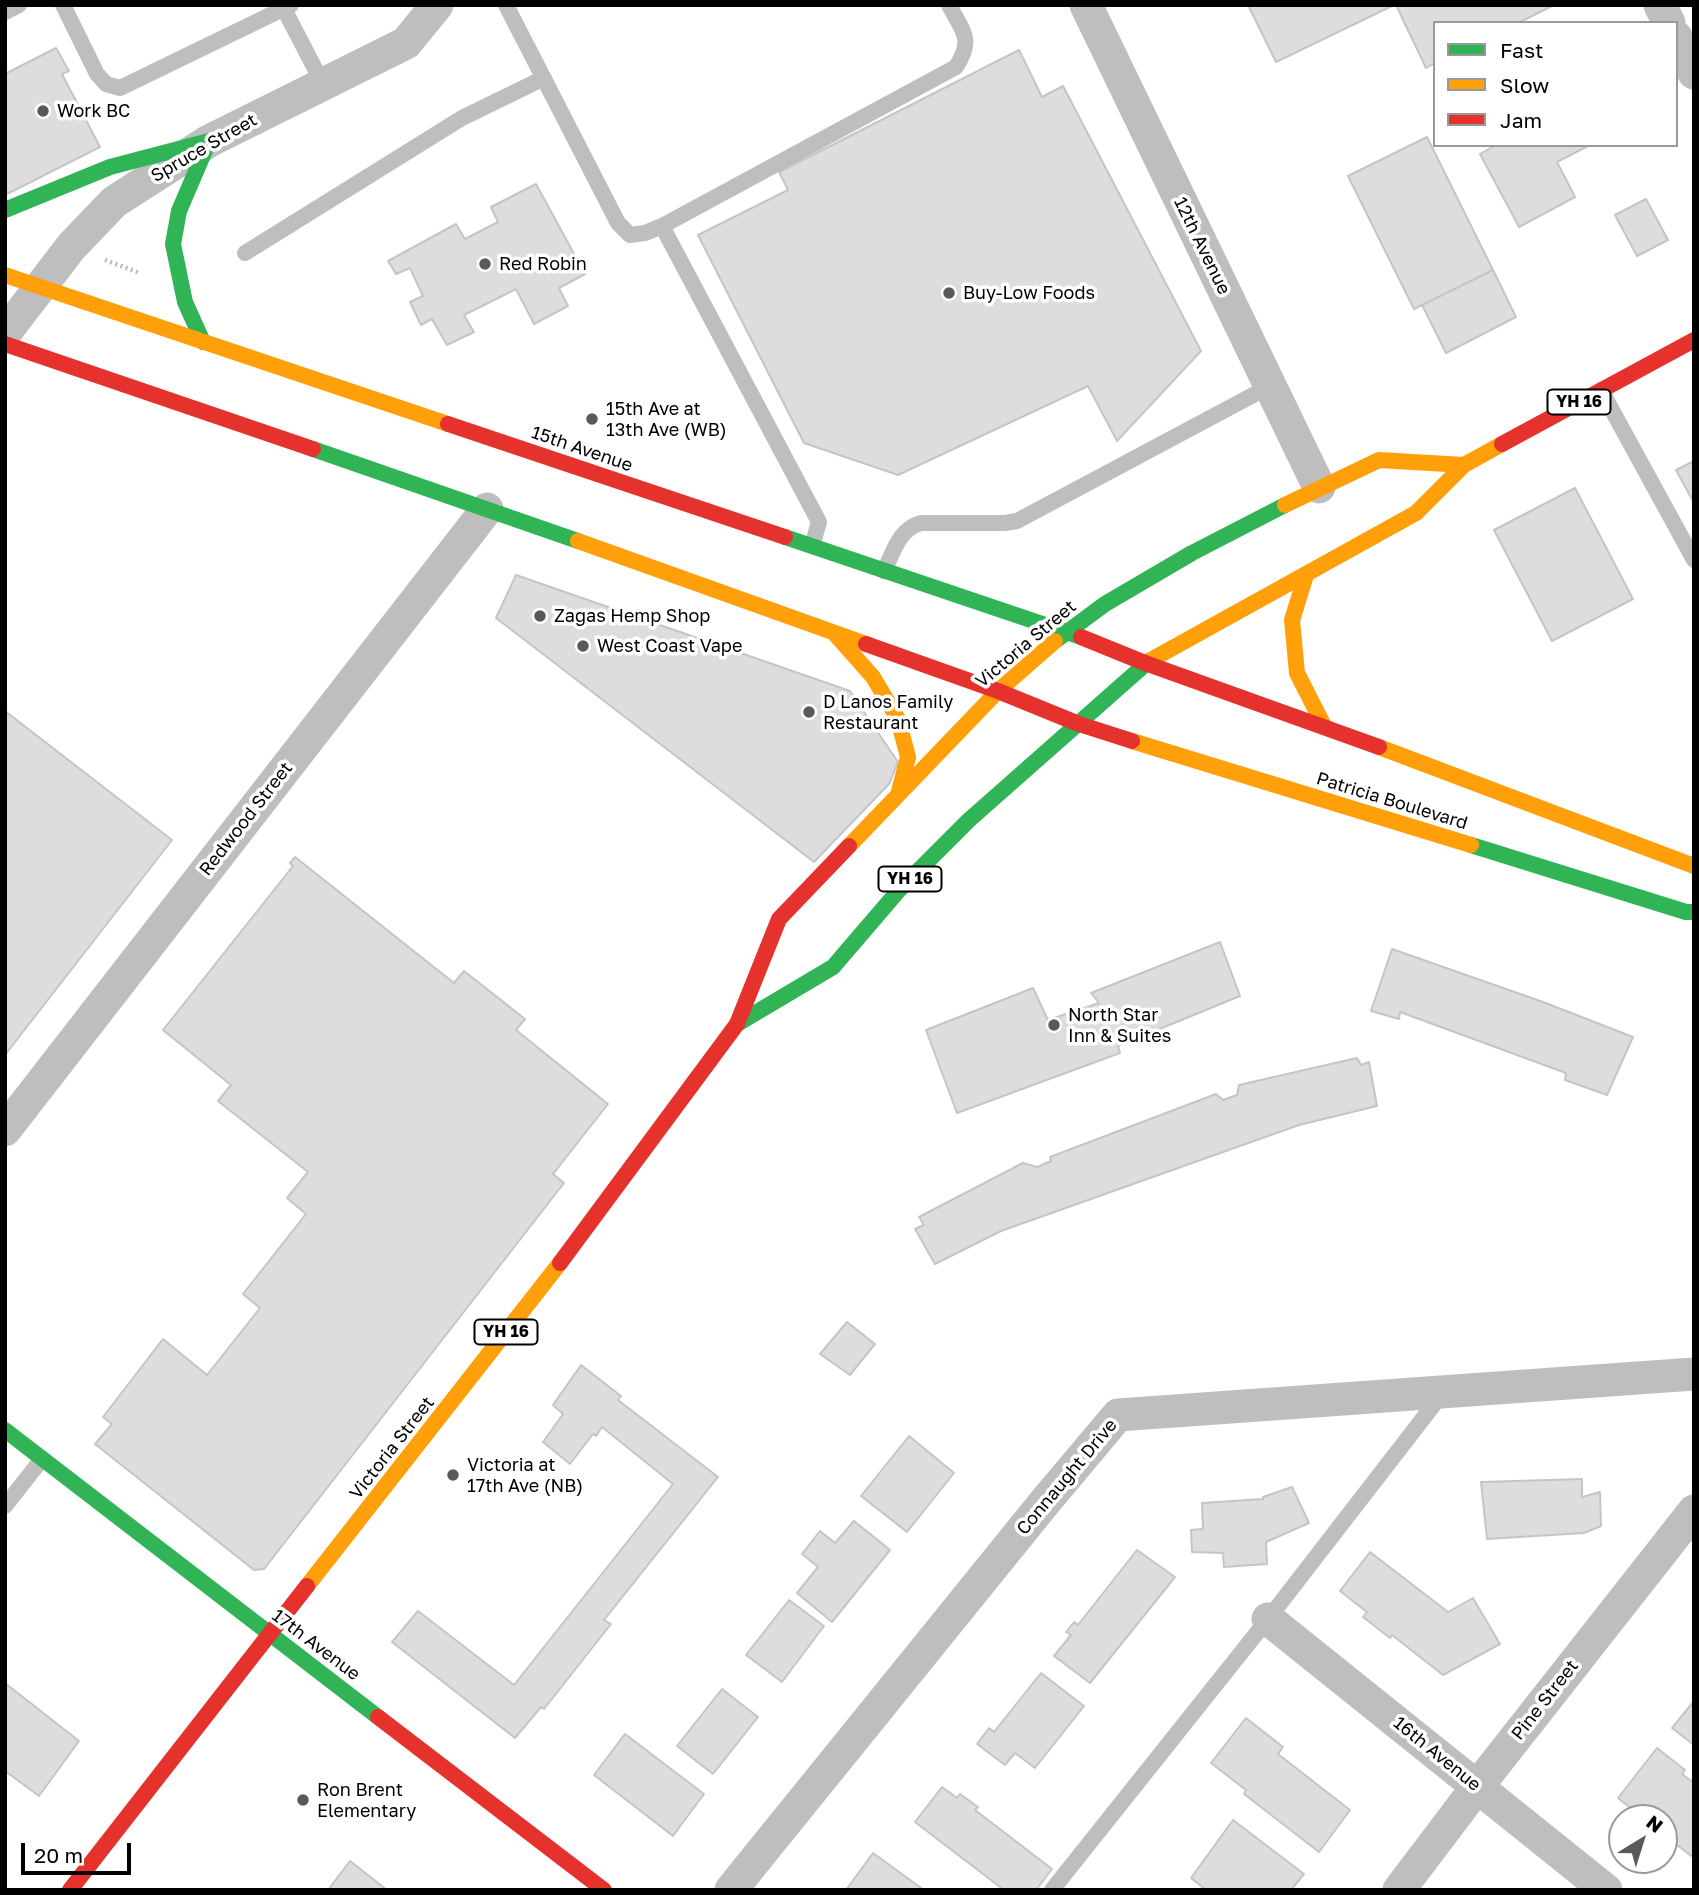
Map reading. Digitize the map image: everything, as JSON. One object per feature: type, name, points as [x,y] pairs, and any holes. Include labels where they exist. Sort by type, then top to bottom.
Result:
[{"type":"main road","points":[[5,210],[110,167],[209,141]]},
{"type":"main road","points":[[203,342],[185,302],[173,244],[179,211],[209,141]]},
{"type":"main road","name":"15th Avenue","points":[[5,275],[1066,631],[1145,663]]},
{"type":"main road","name":"Victoria Street","points":[[737,1024],[833,967],[899,890],[969,820],[1145,663],[1416,513],[1464,465],[1694,340]]},
{"type":"main road","points":[[5,344],[487,509],[998,691],[1079,724]]},
{"type":"main road","name":"Victoria Street","points":[[71,1890],[575,1244],[737,1024],[779,919],[998,691],[1066,631],[1105,604],[1192,553],[1319,487],[1379,460],[1464,465]]},
{"type":"main road","points":[[1306,575],[1292,620],[1297,673],[1324,726]]},
{"type":"main road","points":[[834,633],[873,677],[898,719],[908,757],[898,795]]},
{"type":"main road","points":[[1145,663],[1324,726],[1694,866]]},
{"type":"main road","name":"Patricia Boulevard","points":[[1079,724],[1686,912],[1694,912]]},
{"type":"main road","name":"17th Avenue","points":[[5,1430],[604,1890]]},
{"type":"street","name":"Spruce Street","points":[[5,333],[71,247],[114,202],[209,141],[406,43],[437,5]]},
{"type":"street","name":"12th Avenue","points":[[1086,5],[1319,487]]},
{"type":"street","points":[[1660,5],[1668,21]]},
{"type":"street","points":[[1678,41],[1694,72]]},
{"type":"street","name":"Redwood Street","points":[[5,1129],[487,509]]},
{"type":"street","name":"Connaught Drive","points":[[731,1890],[1118,1415],[1694,1374]]},
{"type":"street","name":"Pine Street","points":[[1399,1890],[1694,1511]]},
{"type":"street","name":"16th Avenue","points":[[1268,1619],[1606,1890]]},
{"type":"lane","points":[[5,12],[19,5]]},
{"type":"lane","points":[[63,5],[97,74],[106,85],[120,88],[288,7],[323,84]]},
{"type":"lane","points":[[506,5],[618,223],[630,235],[645,233],[662,226],[956,67],[965,53],[965,37],[949,5]]},
{"type":"lane","points":[[245,253],[462,118],[544,78]]},
{"type":"lane","points":[[662,226],[819,522],[812,546]]},
{"type":"lane","points":[[884,571],[910,526],[921,523],[1005,523],[1017,520],[1270,386]]},
{"type":"lane","points":[[1601,390],[1694,560]]},
{"type":"lane","points":[[1052,1890],[1268,1619],[1443,1392]]},
{"type":"lane","points":[[5,1506],[42,1459]]},
{"type":"path","points":[[105,260],[144,274]]},
{"type":"building","points":[[1248,5],[1394,5],[1276,62]]},
{"type":"building","points":[[1396,5],[1554,5],[1522,21],[1433,21],[1433,64],[1426,68]]},
{"type":"building","name":"Work BC","points":[[56,48],[69,71],[62,74],[100,147],[5,195],[5,74]]},
{"type":"building","name":"Buy-Low Foods","points":[[1019,50],[1042,97],[1063,86],[1201,351],[1117,441],[1088,386],[898,475],[804,443],[698,235],[788,190],[779,172]]},
{"type":"building","points":[[1427,137],[1493,270],[1414,309],[1348,176]]},
{"type":"building","points":[[1492,147],[1586,147],[1557,162],[1575,197],[1519,227],[1480,154]]},
{"type":"building","name":"Red Robin","points":[[536,184],[585,274],[559,288],[568,306],[534,324],[516,289],[464,315],[474,332],[447,345],[432,319],[421,325],[410,302],[423,296],[410,268],[396,274],[388,261],[456,224],[465,239],[498,222],[491,207]]},
{"type":"building","points":[[1646,199],[1668,240],[1637,256],[1615,215]]},
{"type":"building","points":[[1493,270],[1516,317],[1446,353],[1422,305]]},
{"type":"building","points":[[1694,461],[1694,503],[1676,470]]},
{"type":"building","points":[[1575,488],[1633,599],[1552,641],[1494,530]]},
{"type":"building","points":[[516,575],[850,691],[898,762],[889,784],[814,862],[496,618]]},
{"type":"building","points":[[5,711],[172,840],[5,1055]]},
{"type":"building","points":[[295,857],[454,983],[464,971],[525,1019],[516,1030],[608,1104],[553,1174],[564,1183],[264,1569],[254,1570],[95,1444],[112,1424],[103,1417],[163,1339],[207,1375],[260,1308],[243,1294],[306,1214],[287,1198],[308,1172],[218,1101],[231,1085],[163,1030],[293,866],[290,863]]},
{"type":"building","name":"North Star Inn & Suites","points":[[1220,942],[1240,996],[1118,1046],[1120,1053],[957,1113],[926,1030],[1033,988],[1048,1020],[1099,1003],[1091,993]]},
{"type":"building","points":[[1392,949],[1633,1037],[1607,1095],[1565,1080],[1566,1073],[1400,1012],[1399,1019],[1371,1011]]},
{"type":"building","points":[[1357,1058],[1361,1065],[1369,1062],[1377,1106],[1299,1125],[1001,1231],[935,1264],[915,1229],[924,1225],[919,1217],[1023,1163],[1037,1167],[1051,1161],[1050,1157],[1216,1094],[1223,1100],[1237,1095],[1239,1085]]},
{"type":"building","points":[[847,1322],[875,1344],[850,1375],[820,1354]]},
{"type":"building","points":[[581,1365],[621,1396],[618,1400],[718,1477],[604,1620],[611,1624],[544,1709],[541,1707],[515,1738],[392,1642],[418,1611],[514,1685],[673,1484],[602,1427],[596,1436],[593,1434],[570,1464],[543,1442],[563,1414],[553,1405]]},
{"type":"building","points":[[909,1436],[954,1473],[907,1532],[861,1496]]},
{"type":"building","points":[[1582,1479],[1582,1497],[1600,1492],[1601,1526],[1584,1533],[1487,1539],[1481,1482]]},
{"type":"building","points":[[1292,1487],[1309,1523],[1266,1542],[1267,1564],[1224,1567],[1223,1553],[1192,1552],[1191,1530],[1203,1529],[1202,1503],[1263,1499]]},
{"type":"building","points":[[854,1521],[890,1550],[832,1622],[797,1593],[818,1567],[802,1554],[820,1531],[835,1543]]},
{"type":"building","points":[[1137,1550],[1175,1577],[1090,1683],[1054,1656],[1071,1635],[1066,1632],[1074,1622],[1078,1625]]},
{"type":"building","points":[[1370,1552],[1448,1612],[1473,1598],[1500,1644],[1443,1675],[1392,1635],[1390,1638],[1363,1617],[1367,1612],[1340,1591]]},
{"type":"building","points":[[789,1600],[824,1626],[782,1682],[746,1655]]},
{"type":"building","points":[[1041,1673],[1084,1706],[1035,1768],[1015,1753],[1005,1765],[977,1744],[989,1728],[994,1732]]},
{"type":"building","points":[[5,1683],[79,1741],[39,1796],[5,1771]]},
{"type":"building","points":[[722,1689],[758,1717],[713,1774],[677,1746]]},
{"type":"building","points":[[1694,1701],[1694,1745],[1672,1728]]},
{"type":"building","points":[[1246,1718],[1283,1747],[1278,1754],[1350,1810],[1319,1852],[1244,1794],[1246,1790],[1211,1763]]},
{"type":"building","points":[[625,1734],[704,1794],[673,1836],[594,1775]]},
{"type":"building","points":[[1657,1748],[1685,1770],[1682,1774],[1694,1783],[1694,1858],[1678,1846],[1678,1804],[1626,1804],[1618,1798]]},
{"type":"building","points":[[942,1787],[957,1798],[960,1794],[978,1807],[975,1810],[1052,1869],[1036,1890],[1004,1890],[915,1822]]},
{"type":"building","points":[[1233,1820],[1304,1874],[1291,1890],[1206,1890],[1191,1878]]},
{"type":"building","points":[[873,1853],[924,1890],[846,1890]]},
{"type":"building","points":[[350,1861],[387,1890],[328,1890]]},
{"type":"traffic: fast","points":[[5,210],[110,167],[209,141]]},
{"type":"traffic: fast","points":[[203,342],[185,302],[173,244],[179,211],[209,141]]},
{"type":"traffic: fast","points":[[313,449],[578,541]]},
{"type":"traffic: fast","points":[[1055,641],[1105,604],[1192,553],[1285,505]]},
{"type":"traffic: fast","points":[[785,537],[1081,637]]},
{"type":"traffic: fast","points":[[737,1024],[833,967],[899,890],[969,820],[1149,661]]},
{"type":"traffic: fast","points":[[1471,845],[1686,912],[1694,912]]},
{"type":"traffic: fast","points":[[5,1430],[378,1717]]},
{"type":"traffic: slow","points":[[5,275],[448,424]]},
{"type":"traffic: slow","points":[[1149,661],[1416,513],[1464,465],[1502,444]]},
{"type":"traffic: slow","points":[[1285,505],[1379,460],[1464,465]]},
{"type":"traffic: slow","points":[[578,541],[866,644]]},
{"type":"traffic: slow","points":[[1306,575],[1292,620],[1297,673],[1324,726]]},
{"type":"traffic: slow","points":[[834,633],[873,677],[898,719],[908,757],[898,795]]},
{"type":"traffic: slow","points":[[849,846],[998,691],[1055,641]]},
{"type":"traffic: slow","points":[[1132,741],[1471,845]]},
{"type":"traffic: slow","points":[[1379,747],[1694,866]]},
{"type":"traffic: slow","points":[[307,1586],[560,1263]]},
{"type":"traffic: jam","points":[[1502,444],[1694,340]]},
{"type":"traffic: jam","points":[[5,344],[313,449]]},
{"type":"traffic: jam","points":[[448,424],[785,537]]},
{"type":"traffic: jam","points":[[1081,637],[1145,663],[1379,747]]},
{"type":"traffic: jam","points":[[866,644],[998,691],[1079,724],[1132,741]]},
{"type":"traffic: jam","points":[[560,1263],[737,1024],[779,919],[849,846]]},
{"type":"traffic: jam","points":[[70,1890],[307,1586]]},
{"type":"traffic: jam","points":[[378,1717],[604,1890]]},
{"type":"place","name":"Work BC","points":[[43,111]]},
{"type":"place","name":"Red Robin","points":[[485,264]]},
{"type":"place","name":"Buy-Low Foods","points":[[949,293]]},
{"type":"place","name":"15th Ave at 13th Ave (WB)","points":[[592,419]]},
{"type":"place","name":"Zagas Hemp Shop","points":[[540,616]]},
{"type":"place","name":"West Coast Vape","points":[[583,646]]},
{"type":"place","name":"D Lanos Family Restaurant","points":[[809,712]]},
{"type":"place","name":"North Star Inn & Suites","points":[[1054,1025]]},
{"type":"place","name":"Victoria at 17th Ave (NB)","points":[[453,1475]]},
{"type":"place","name":"Ron Brent Elementary","points":[[303,1800]]}]
